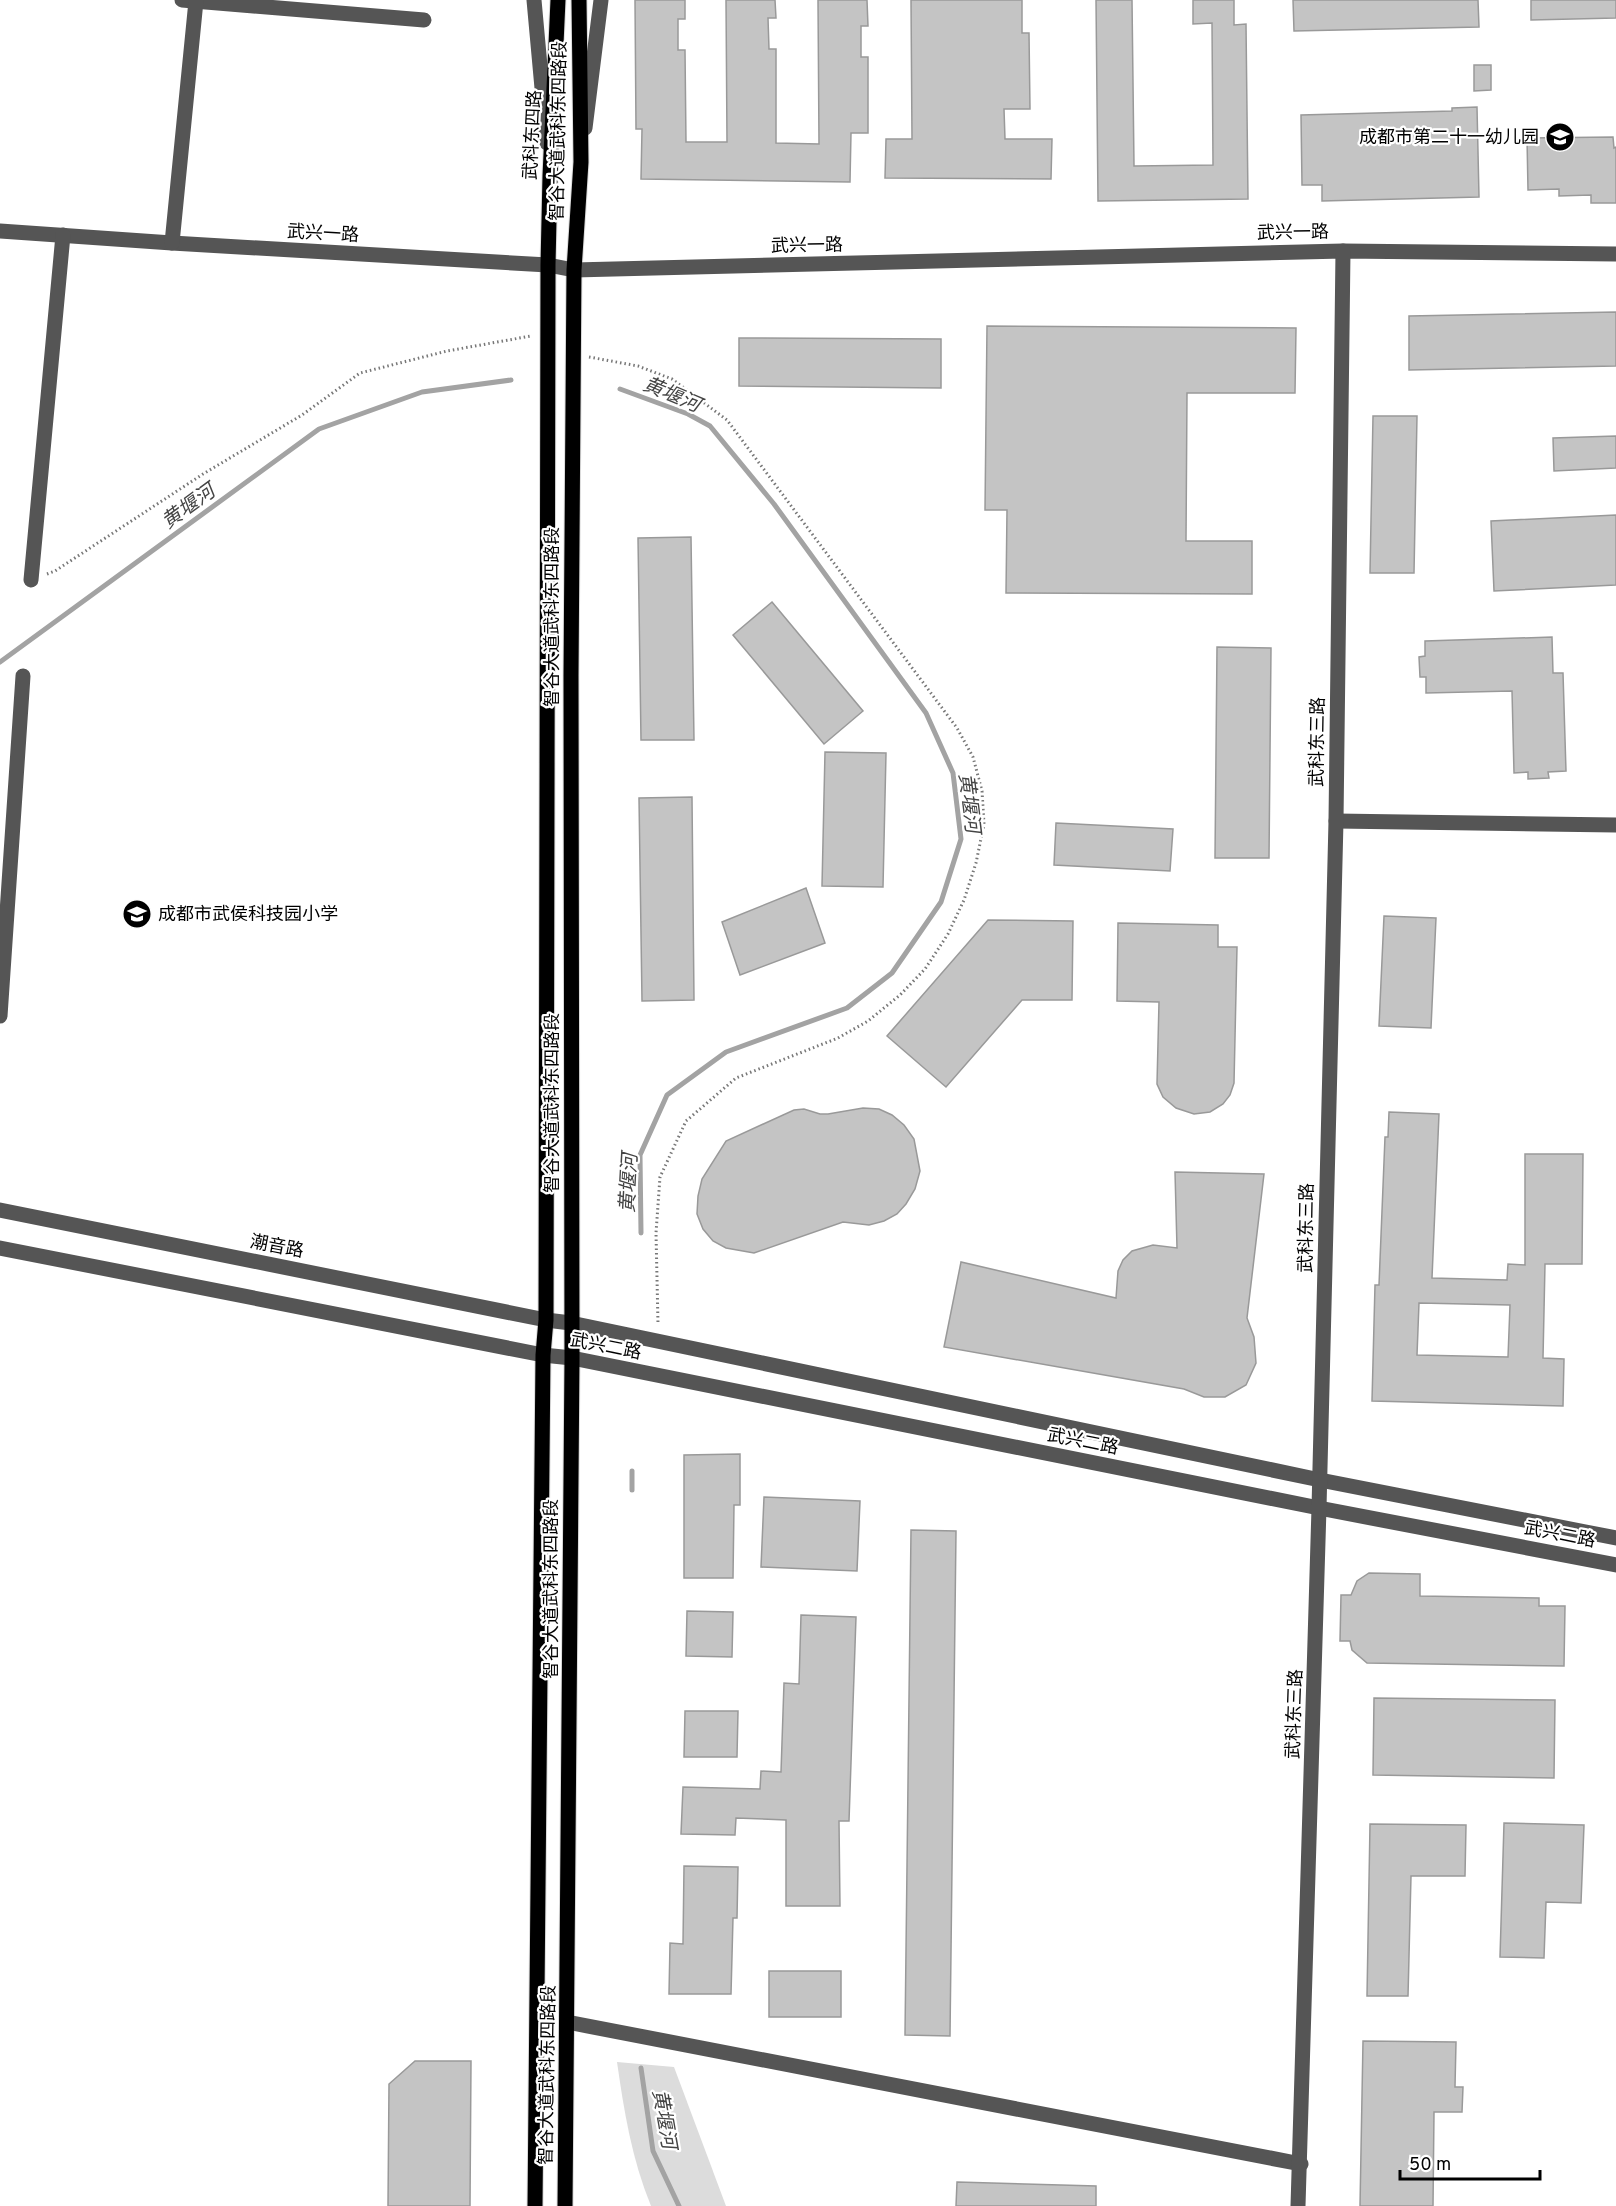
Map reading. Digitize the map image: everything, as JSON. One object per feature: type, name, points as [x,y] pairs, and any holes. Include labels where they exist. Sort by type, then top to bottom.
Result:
[{"type":"main road","name":"智谷大道武科东四路段","points":[[565,2206],[572,1358],[573,354],[574,270],[581,162],[579,1]]},
{"type":"main road","name":"武科东四路","points":[[548,265],[558,3]]},
{"type":"main road","name":"智谷大道武科东四路段","points":[[535,2206],[543,1355],[546,1320],[548,265]]},
{"type":"street","points":[[534,0],[550,176]]},
{"type":"street","points":[[581,162],[601,0]]},
{"type":"street","points":[[172,243],[189,1],[424,20]]},
{"type":"street","name":"武兴一路","points":[[0,231],[548,265],[574,270],[1343,251],[1616,254]]},
{"type":"street","points":[[31,580],[63,235]]},
{"type":"street","name":"武科东三路","points":[[1298,2206],[1320,1480],[1336,821],[1343,251]]},
{"type":"street","points":[[0,1016],[23,676]]},
{"type":"street","points":[[1336,821],[1616,825]]},
{"type":"street","name":"潮音路","points":[[0,1210],[546,1320],[572,1323],[1320,1480],[1616,1538]]},
{"type":"street","points":[[0,1248],[543,1355]]},
{"type":"street","name":"武兴二路","points":[[543,1355],[572,1358],[1319,1508],[1616,1565]]},
{"type":"street","points":[[567,2022],[1301,2164]]},
{"type":"path","points":[[31,580],[55,571],[202,474],[303,415],[360,373],[447,351],[548,333]]},
{"type":"path","points":[[573,354],[638,366],[672,379],[727,420],[957,728],[973,757],[982,791],[984,824],[976,863],[964,900],[948,934],[925,969],[900,995],[868,1021],[838,1038],[736,1078],[686,1121],[660,1177],[656,1233],[658,1341]]},
{"type":"shaded area","points":[[617,2062],[674,2067],[726,2206],[651,2206],[634,2153]]},
{"type":"building","points":[[635,0],[685,0],[685,19],[678,19],[678,50],[685,50],[686,142],[727,142],[726,0],[775,0],[776,18],[768,18],[769,49],[776,49],[776,143],[819,144],[818,0],[867,0],[868,26],[861,26],[861,57],[868,57],[868,133],[851,133],[850,182],[641,179],[642,129],[636,129]]},
{"type":"building","points":[[911,0],[1022,0],[1022,33],[1029,33],[1030,109],[1004,109],[1005,139],[1052,139],[1051,179],[885,178],[886,139],[912,139]]},
{"type":"building","points":[[1096,0],[1132,0],[1134,166],[1213,165],[1212,23],[1193,24],[1193,0],[1234,0],[1234,25],[1246,24],[1248,199],[1098,201]]},
{"type":"building","points":[[1293,0],[1478,0],[1479,27],[1294,31]]},
{"type":"building","points":[[1531,0],[1616,0],[1616,18],[1531,20]]},
{"type":"building","points":[[1474,65],[1491,65],[1491,90],[1474,91]]},
{"type":"building","points":[[1477,107],[1479,197],[1322,201],[1322,185],[1302,185],[1301,115],[1452,111],[1452,108]]},
{"type":"building","points":[[1613,137],[1614,148],[1616,147],[1616,203],[1591,203],[1591,195],[1559,196],[1559,189],[1528,190],[1527,138]]},
{"type":"building","points":[[1616,312],[1616,366],[1409,370],[1409,316]]},
{"type":"building","points":[[987,326],[1296,328],[1295,393],[1187,393],[1186,541],[1252,541],[1252,594],[1006,593],[1007,510],[985,510]]},
{"type":"building","points":[[739,338],[941,339],[941,388],[739,386]]},
{"type":"building","points":[[1373,416],[1417,416],[1414,573],[1370,573]]},
{"type":"building","points":[[1616,436],[1616,468],[1554,471],[1553,438]]},
{"type":"building","points":[[1616,515],[1616,585],[1494,591],[1491,521]]},
{"type":"building","points":[[691,537],[694,740],[641,740],[638,538]]},
{"type":"building","points":[[772,602],[863,711],[824,744],[733,635]]},
{"type":"building","points":[[1552,637],[1553,673],[1563,673],[1566,771],[1548,772],[1549,778],[1528,779],[1528,772],[1514,773],[1512,691],[1426,693],[1426,677],[1420,677],[1419,657],[1425,656],[1425,641]]},
{"type":"building","points":[[1217,647],[1271,648],[1269,858],[1215,858]]},
{"type":"building","points":[[825,752],[886,753],[883,887],[822,886]]},
{"type":"building","points":[[692,797],[694,1000],[642,1001],[639,798]]},
{"type":"building","points":[[1056,823],[1173,829],[1170,871],[1054,865]]},
{"type":"building","points":[[806,888],[825,943],[740,975],[722,922]]},
{"type":"building","points":[[1384,916],[1436,918],[1431,1028],[1379,1026]]},
{"type":"building","points":[[988,920],[1073,921],[1072,1000],[1022,1000],[946,1087],[887,1036]]},
{"type":"building","points":[[1118,923],[1218,925],[1218,947],[1237,947],[1234,1083],[1230,1095],[1223,1104],[1210,1112],[1194,1114],[1176,1108],[1163,1097],[1157,1084],[1159,1002],[1117,1001]]},
{"type":"building","points":[[863,1108],[879,1109],[892,1115],[904,1125],[914,1139],[920,1171],[915,1189],[897,1214],[869,1225],[843,1222],[754,1253],[726,1248],[713,1241],[703,1229],[697,1214],[702,1179],[726,1141],[794,1110],[804,1109],[828,1114]]},
{"type":"building","points":[[1389,1112],[1439,1114],[1432,1278],[1507,1280],[1508,1264],[1525,1265],[1525,1154],[1583,1154],[1582,1264],[1545,1264],[1543,1358],[1564,1359],[1563,1406],[1372,1401],[1375,1285],[1379,1285],[1385,1137],[1388,1137]],"holes":[[[1419,1303],[1510,1305],[1508,1357],[1417,1355]]]},
{"type":"building","points":[[1175,1172],[1264,1174],[1247,1318],[1254,1337],[1256,1363],[1246,1385],[1225,1397],[1204,1397],[1184,1389],[944,1347],[961,1262],[1116,1298],[1118,1271],[1123,1260],[1132,1251],[1153,1245],[1177,1248]]},
{"type":"building","points":[[740,1454],[740,1505],[734,1505],[733,1578],[684,1578],[684,1455]]},
{"type":"building","points":[[764,1497],[860,1501],[857,1571],[761,1567]]},
{"type":"building","points":[[911,1530],[956,1531],[950,2036],[905,2035]]},
{"type":"building","points":[[1369,1573],[1420,1574],[1420,1596],[1539,1598],[1539,1606],[1565,1606],[1564,1666],[1367,1663],[1352,1650],[1350,1641],[1340,1641],[1341,1595],[1351,1595],[1357,1581]]},
{"type":"building","points":[[687,1611],[733,1612],[732,1657],[686,1656]]},
{"type":"building","points":[[801,1615],[856,1617],[849,1821],[839,1821],[840,1906],[786,1906],[786,1820],[736,1818],[735,1835],[681,1834],[683,1787],[760,1789],[761,1771],[781,1772],[784,1683],[799,1684]]},
{"type":"building","points":[[1374,1698],[1555,1700],[1554,1778],[1373,1775]]},
{"type":"building","points":[[685,1711],[738,1711],[737,1757],[684,1757]]},
{"type":"building","points":[[1504,1823],[1584,1825],[1581,1903],[1546,1902],[1544,1958],[1500,1957]]},
{"type":"building","points":[[1370,1824],[1466,1825],[1465,1876],[1411,1876],[1408,1996],[1367,1996]]},
{"type":"building","points":[[684,1866],[738,1867],[737,1918],[733,1918],[731,1994],[669,1994],[670,1943],[683,1944]]},
{"type":"building","points":[[769,1971],[841,1971],[841,2017],[769,2017]]},
{"type":"building","points":[[1363,2041],[1456,2042],[1455,2087],[1463,2087],[1462,2112],[1434,2112],[1433,2206],[1360,2206]]},
{"type":"building","points":[[415,2061],[471,2061],[470,2206],[388,2206],[389,2084]]},
{"type":"building","points":[[957,2182],[1096,2186],[1096,2206],[956,2206]]},
{"type":"waterway","name":"黄堰河","points":[[0,662],[319,429],[422,392],[511,380]]},
{"type":"waterway","name":"黄堰河","points":[[620,389],[688,414],[710,426],[774,504],[926,713],[953,773],[961,839],[941,902],[892,973],[847,1008],[726,1052],[667,1095],[640,1155],[641,1233]]},
{"type":"waterway","name":"黄堰河","points":[[632,1471],[632,1490]]},
{"type":"waterway","name":"黄堰河","points":[[641,2068],[653,2151],[679,2206]]},
{"type":"place","name":"成都市第二十一幼儿园","points":[[1560,137]]},
{"type":"place","name":"成都市武侯科技园小学","points":[[137,914]]}]
